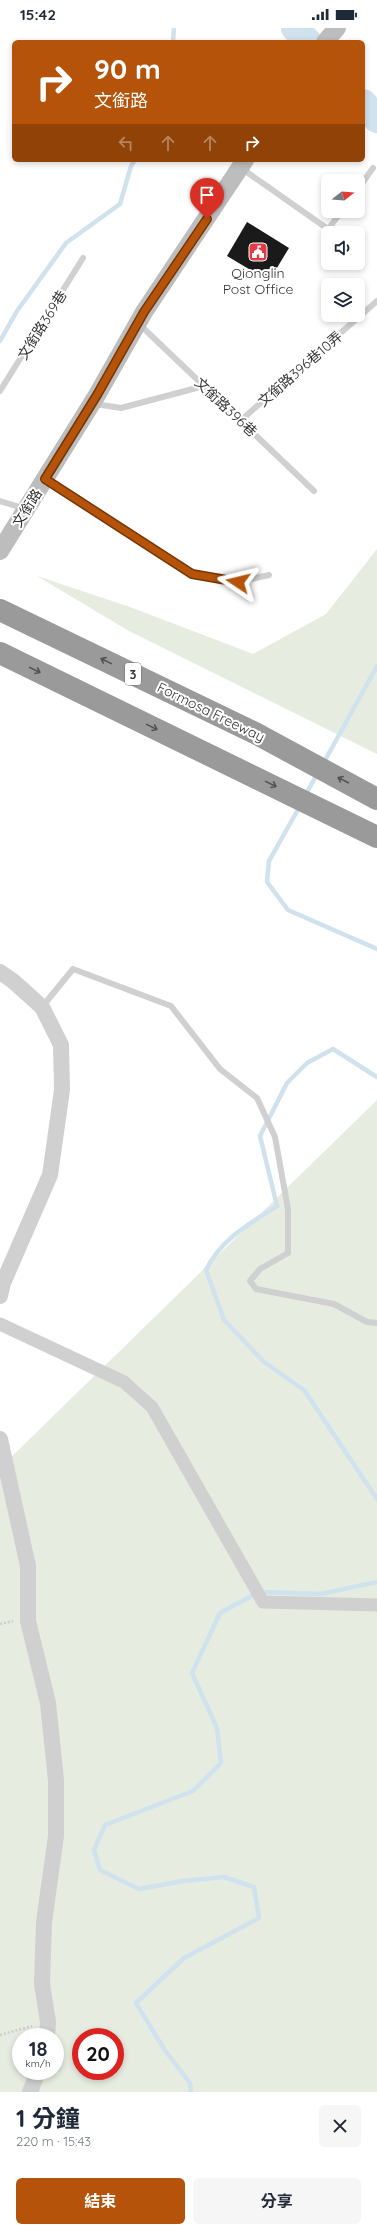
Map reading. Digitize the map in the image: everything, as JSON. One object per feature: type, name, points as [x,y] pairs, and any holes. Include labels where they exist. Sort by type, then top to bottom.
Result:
[{"type":"highway","name":"Formosa Freeway","points":[[5,613],[255,733],[377,799]]},
{"type":"highway","points":[[0,653],[371,834]]},
{"type":"main road","points":[[327,40],[336,28]]},
{"type":"main road","name":"文銜路","points":[[0,551],[91,404],[137,323],[242,164]]},
{"type":"street","points":[[0,972],[42,1007],[61,1045],[62,1090],[50,1176],[3,1283],[0,1296]]},
{"type":"street","points":[[0,1324],[124,1382],[152,1407],[263,1602],[377,1605]]},
{"type":"street","points":[[0,1439],[28,1566],[28,1621],[48,1704],[56,1780],[56,1836],[44,1922],[42,1984],[47,2028]]},
{"type":"street","points":[[30,2092],[35,2080]]},
{"type":"lane","points":[[242,164],[328,229],[337,218]]},
{"type":"lane","points":[[365,179],[373,168]]},
{"type":"lane","name":"文銜路369巷","points":[[0,391],[84,258]]},
{"type":"lane","name":"文銜路396巷10弄","points":[[240,421],[377,301]]},
{"type":"lane","name":"文銜路396巷","points":[[137,323],[314,491]]},
{"type":"lane","points":[[91,404],[121,408],[204,386]]},
{"type":"lane","points":[[45,479],[192,574],[238,582],[269,575]]},
{"type":"lane","points":[[0,501],[26,510]]},
{"type":"lane","points":[[42,1007],[73,969],[171,1006],[220,1069],[257,1098],[275,1137],[288,1209],[288,1253],[260,1269],[250,1281],[256,1289],[334,1304],[367,1322],[377,1323]]},
{"type":"path","points":[[0,2035],[12,2033]]},
{"type":"shaded area","points":[[377,549],[377,754],[129,631],[37,576],[130,607],[253,654],[326,614]]},
{"type":"shaded area","points":[[377,1100],[377,2092],[0,2092],[0,1468]]},
{"type":"building","name":"Qionglin Post Office","points":[[247,222],[289,248],[269,281],[227,256]]},
{"type":"waterway","points":[[173,40],[174,28]]},
{"type":"waterway","points":[[295,28],[306,40]]},
{"type":"waterway","points":[[365,105],[377,119]]},
{"type":"waterway","points":[[0,341],[17,311],[66,243],[120,204],[131,166],[134,162]]},
{"type":"waterway","points":[[323,764],[377,666]]},
{"type":"waterway","points":[[305,796],[317,774]]},
{"type":"waterway","points":[[300,806],[269,861],[267,882],[288,910],[377,949]]},
{"type":"waterway","points":[[377,1077],[333,1049],[307,1063],[287,1083],[260,1136],[277,1206],[246,1226],[219,1249],[206,1270],[224,1320],[264,1362],[304,1390],[377,1499]]},
{"type":"waterway","points":[[191,2092],[190,2083],[164,2049],[136,2003],[184,1958],[259,1918],[254,1887],[224,1877],[183,1881],[139,1889],[100,1870],[94,1850],[105,1825],[193,1791],[221,1763],[217,1728],[192,1673],[220,1613],[259,1592],[321,1594],[377,1582]]},
{"type":"place","name":"Qionglin Post Office","points":[[258,252]]},
{"type":"route","points":[[207,219],[144,312],[97,395],[85,412],[45,479],[192,574],[238,582]]}]
